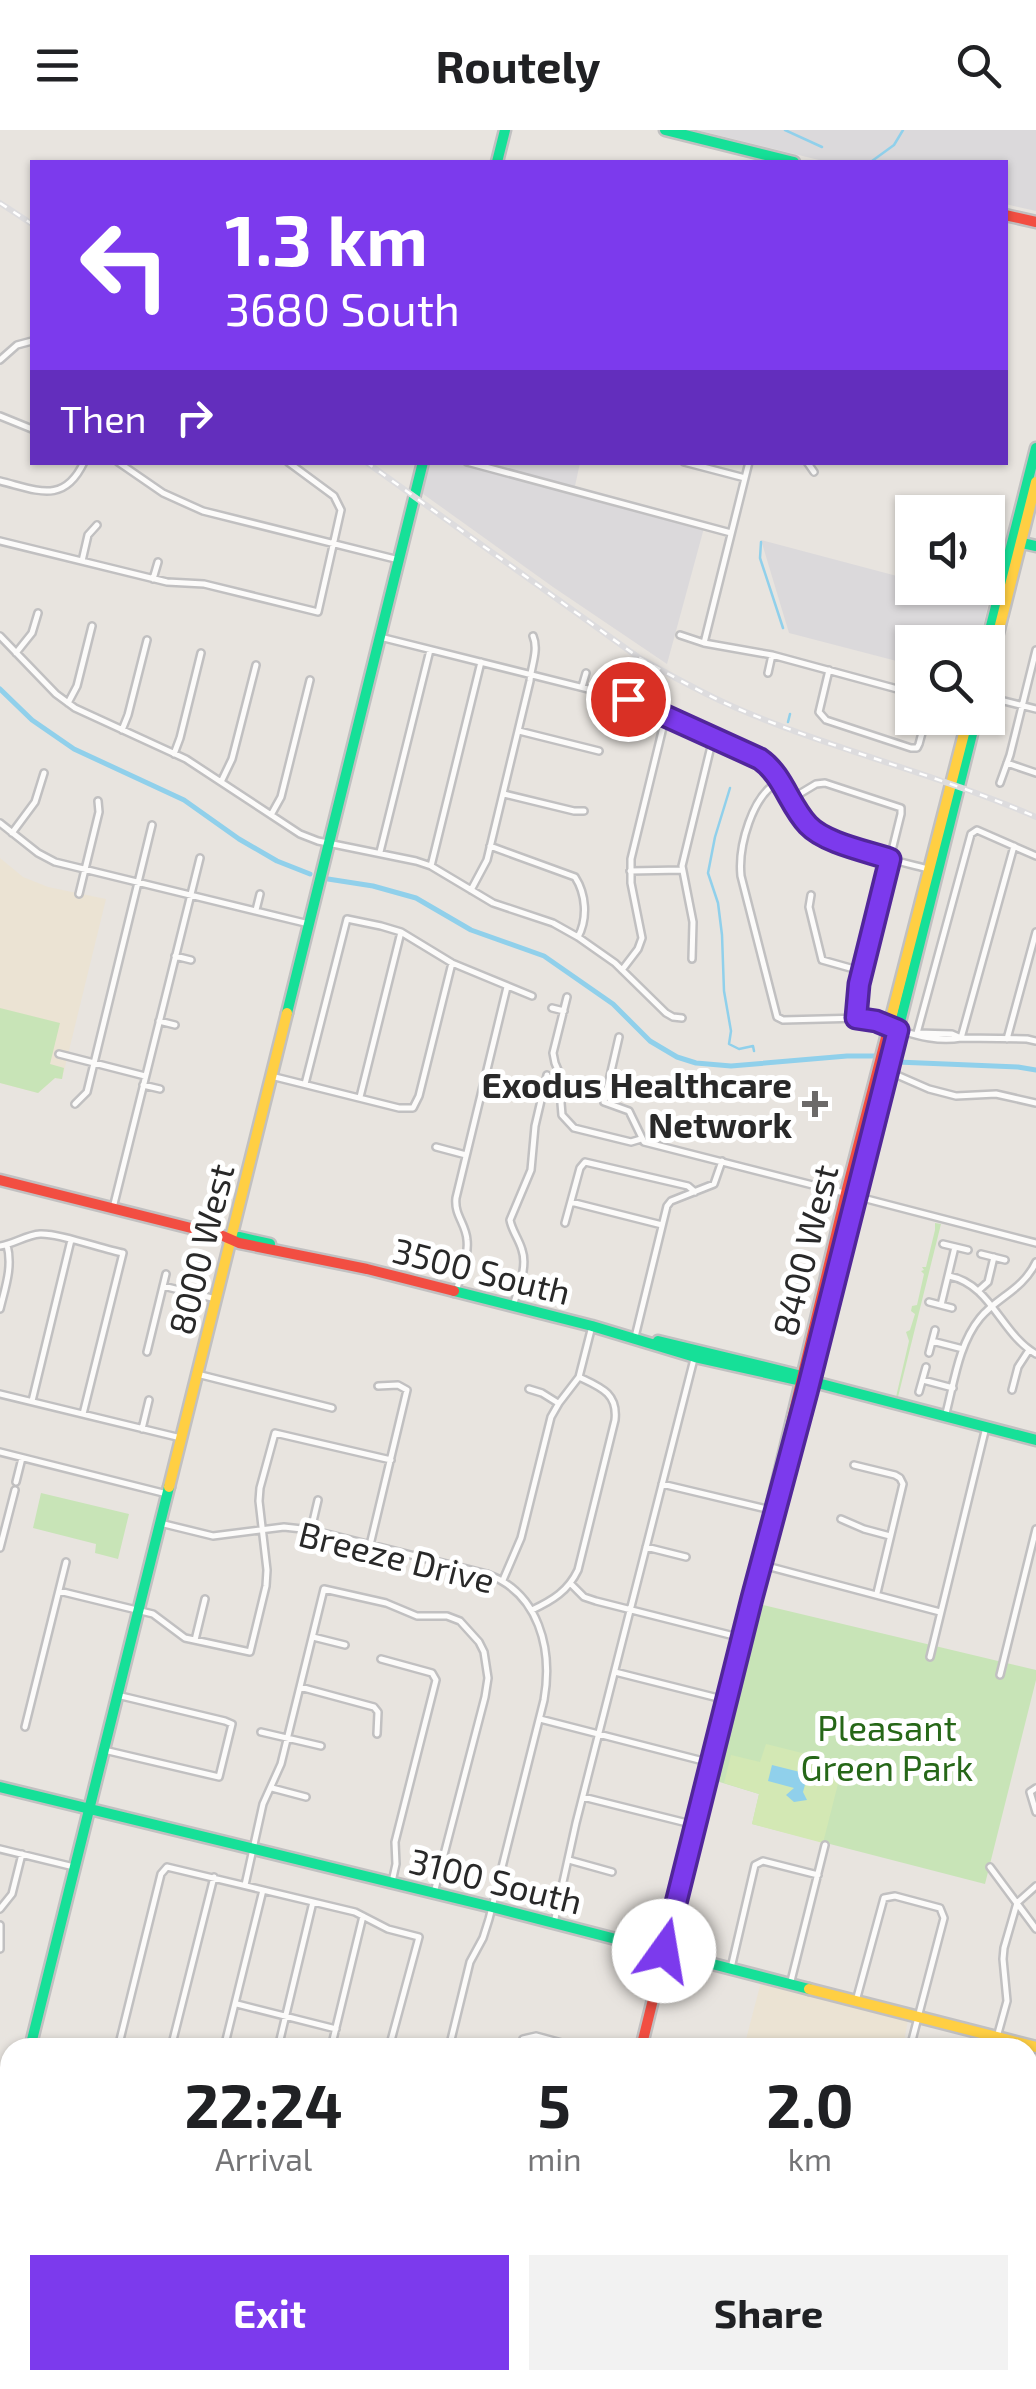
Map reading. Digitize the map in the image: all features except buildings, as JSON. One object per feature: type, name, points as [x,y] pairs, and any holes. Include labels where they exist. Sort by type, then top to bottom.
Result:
[{"type":"street","points":[[498,160],[505,130]]},
{"type":"street","points":[[665,130],[786,160]]},
{"type":"street","points":[[1008,216],[1036,222]]},
{"type":"street","points":[[0,360],[17,345],[30,342]]},
{"type":"street","points":[[0,416],[30,428]]},
{"type":"street","points":[[999,625],[1036,448]]},
{"type":"street","points":[[0,481],[57,491],[72,483],[82,465]]},
{"type":"street","points":[[122,465],[163,493],[202,511],[399,560]]},
{"type":"street","points":[[0,541],[153,579],[182,585],[204,584],[318,612],[340,520],[339,503],[292,465]]},
{"type":"street","name":"8000 West","points":[[32,2038],[422,465]]},
{"type":"street","points":[[479,465],[731,534]]},
{"type":"street","points":[[695,465],[745,478]]},
{"type":"street","points":[[704,642],[748,465]]},
{"type":"street","points":[[810,465],[814,472]]},
{"type":"street","points":[[992,625],[1036,482]]},
{"type":"street","points":[[82,561],[88,535],[96,525]]},
{"type":"street","points":[[1017,542],[1036,546]]},
{"type":"street","points":[[153,579],[158,562]]},
{"type":"street","points":[[16,652],[32,633],[38,613]]},
{"type":"street","points":[[68,703],[77,686],[92,626]]},
{"type":"street","points":[[680,635],[895,687]]},
{"type":"street","points":[[0,636],[68,703],[174,754],[300,834],[430,866],[493,903],[552,923],[578,936],[622,970],[666,1012],[682,1018]]},
{"type":"street","points":[[471,890],[482,871],[503,794],[536,648],[533,636]]},
{"type":"street","points":[[380,637],[628,699],[760,759],[772,769],[804,820],[818,832],[890,859],[934,870]]},
{"type":"street","points":[[122,730],[147,640]]},
{"type":"street","points":[[380,852],[430,650]]},
{"type":"street","points":[[1000,783],[1036,650]]},
{"type":"street","points":[[174,754],[201,653]]},
{"type":"street","points":[[768,674],[772,655]]},
{"type":"street","points":[[430,866],[482,662]]},
{"type":"street","points":[[222,782],[232,760],[256,665]]},
{"type":"street","points":[[830,670],[819,712],[826,720],[911,748],[917,748],[921,735]]},
{"type":"street","points":[[582,688],[586,673]]},
{"type":"street","points":[[271,815],[280,797],[310,680]]},
{"type":"street","points":[[1005,702],[1036,709]]},
{"type":"street","points":[[622,970],[642,938],[630,871],[666,715]]},
{"type":"street","points":[[518,731],[599,751]]},
{"type":"street","name":"8400 West","points":[[643,2038],[966,735]]},
{"type":"street","points":[[692,959],[693,922],[682,870],[714,738]]},
{"type":"street","points":[[1007,763],[1036,773]]},
{"type":"street","points":[[12,833],[35,802],[44,773]]},
{"type":"street","points":[[780,781],[767,788],[755,809],[740,862],[779,1020],[856,1018],[925,1038],[1036,1041]]},
{"type":"street","points":[[791,799],[825,783],[901,808],[862,971],[856,1018]]},
{"type":"street","points":[[503,794],[584,811]]},
{"type":"street","points":[[79,894],[99,812],[98,801]]},
{"type":"street","points":[[0,824],[46,858],[308,924]]},
{"type":"street","points":[[75,1104],[87,1092],[152,825]]},
{"type":"street","points":[[917,1034],[970,836],[978,830],[1036,856]]},
{"type":"street","points":[[490,846],[578,880],[585,912],[578,936]]},
{"type":"street","points":[[961,1038],[1014,846]]},
{"type":"street","points":[[113,1208],[200,858]]},
{"type":"street","points":[[630,871],[682,870]]},
{"type":"street","points":[[256,911],[260,894]]},
{"type":"street","points":[[811,895],[809,907],[822,960],[862,971]]},
{"type":"street","points":[[305,1084],[347,919],[402,932],[452,963],[532,996]]},
{"type":"street","points":[[360,1098],[402,932]]},
{"type":"street","points":[[1007,1039],[1036,932]]},
{"type":"street","points":[[174,956],[191,960]]},
{"type":"street","points":[[270,1076],[413,1108],[452,963]]},
{"type":"street","points":[[456,1292],[467,1247],[455,1205],[508,987]]},
{"type":"street","points":[[567,998],[553,1057],[564,1082],[560,1107],[564,1119],[574,1128],[629,1142],[641,1139]]},
{"type":"street","points":[[552,1008],[564,1011]]},
{"type":"street","points":[[159,1021],[175,1025]]},
{"type":"street","points":[[619,1037],[604,1102],[627,1108],[645,1142],[1036,1243]]},
{"type":"street","points":[[59,1054],[145,1076]]},
{"type":"street","points":[[883,1070],[956,1096],[1002,1094],[1036,1103]]},
{"type":"street","points":[[513,1306],[524,1258],[510,1220],[531,1170],[535,1126],[547,1075]]},
{"type":"street","points":[[143,1085],[160,1089]]},
{"type":"street","points":[[436,1148],[466,1155]]},
{"type":"street","points":[[634,1338],[668,1203],[714,1184],[722,1161]]},
{"type":"street","points":[[565,1224],[584,1162],[688,1186],[694,1192]]},
{"type":"street","name":"3500 South","points":[[0,1180],[231,1238],[239,1236],[308,1253],[644,1343],[804,1379],[1036,1440]]},
{"type":"street","points":[[571,1202],[662,1225]]},
{"type":"street","points":[[0,1309],[9,1272],[4,1245],[23,1236],[40,1234],[122,1253],[83,1414]]},
{"type":"street","points":[[32,1401],[71,1240]]},
{"type":"street","points":[[943,1244],[968,1250]]},
{"type":"street","points":[[941,1305],[956,1247]]},
{"type":"street","points":[[981,1254],[1005,1260]]},
{"type":"street","points":[[978,1291],[988,1282],[994,1257]]},
{"type":"street","points":[[946,1417],[963,1349],[977,1322],[1021,1285],[1036,1262]]},
{"type":"street","points":[[147,1352],[166,1274]]},
{"type":"street","points":[[948,1276],[966,1281],[978,1291],[1036,1354]]},
{"type":"street","points":[[163,1286],[216,1300]]},
{"type":"street","points":[[929,1302],[952,1308]]},
{"type":"street","points":[[503,1580],[517,1551],[552,1417],[579,1377],[592,1326]]},
{"type":"street","points":[[929,1353],[935,1330]]},
{"type":"street","points":[[932,1342],[963,1349]]},
{"type":"street","points":[[1012,1390],[1018,1367],[1029,1350]]},
{"type":"street","points":[[554,1923],[696,1353]]},
{"type":"street","points":[[919,1392],[926,1367]]},
{"type":"street","points":[[197,1374],[332,1408]]},
{"type":"street","points":[[532,1610],[558,1597],[570,1584],[580,1562],[616,1414],[610,1394],[579,1377]]},
{"type":"street","points":[[922,1380],[953,1388]]},
{"type":"street","points":[[370,1545],[407,1390],[402,1385],[378,1386]]},
{"type":"street","points":[[530,1390],[559,1404]]},
{"type":"street","points":[[0,1394],[181,1438]]},
{"type":"street","points":[[142,1429],[149,1400]]},
{"type":"street","points":[[930,1657],[986,1427]]},
{"type":"street","points":[[59,1591],[159,1618],[173,1632],[195,1640],[250,1652],[266,1586],[260,1488],[274,1433],[391,1460]]},
{"type":"street","points":[[0,1452],[167,1494]]},
{"type":"street","points":[[0,1548],[22,1458]]},
{"type":"street","points":[[854,1465],[900,1478],[903,1488],[877,1594]]},
{"type":"street","points":[[662,1484],[774,1511]]},
{"type":"street","points":[[311,1530],[318,1500]]},
{"type":"street","points":[[841,1519],[864,1530],[891,1536]]},
{"type":"street","name":"Breeze Drive","points":[[160,1523],[213,1536],[292,1527],[311,1530],[503,1580],[532,1610],[547,1665],[547,1683],[492,1907],[468,1969],[451,2038]]},
{"type":"street","points":[[1000,1674],[1036,1530]]},
{"type":"street","points":[[646,1547],[686,1557]]},
{"type":"street","points":[[24,1728],[66,1562]]},
{"type":"street","points":[[760,1564],[940,1612]]},
{"type":"street","points":[[570,1584],[584,1596],[742,1638]]},
{"type":"street","points":[[245,1885],[263,1804],[281,1764],[324,1589],[417,1616],[452,1617],[470,1630],[484,1652],[488,1678],[434,1893]]},
{"type":"street","points":[[195,1640],[205,1599]]},
{"type":"street","points":[[313,1637],[345,1645]]},
{"type":"street","points":[[380,1659],[432,1674],[436,1680],[396,1842],[392,1882]]},
{"type":"street","points":[[614,1672],[726,1700]]},
{"type":"street","points":[[300,1687],[374,1706],[378,1712],[377,1734]]},
{"type":"street","points":[[104,1750],[218,1777],[232,1724],[117,1695]]},
{"type":"street","points":[[540,1719],[710,1763]]},
{"type":"street","points":[[262,1732],[321,1746]]},
{"type":"street","name":"3100 South","points":[[0,1786],[664,1951],[983,2038]]},
{"type":"street","points":[[272,1788],[306,1797]]},
{"type":"street","points":[[1033,1790],[1036,1812]]},
{"type":"street","points":[[583,1798],[695,1826]]},
{"type":"street","points":[[790,1985],[826,1845]]},
{"type":"street","points":[[0,1848],[74,1867]]},
{"type":"street","points":[[0,1909],[12,1894],[22,1854]]},
{"type":"street","points":[[569,1860],[612,1872]]},
{"type":"street","points":[[730,1970],[758,1862],[818,1874]]},
{"type":"street","points":[[120,2038],[166,1866],[363,1916],[388,1929],[419,1937],[392,2038]]},
{"type":"street","points":[[990,1866],[1036,1930]]},
{"type":"street","points":[[174,2038],[214,1878]]},
{"type":"street","points":[[997,2038],[1007,2001],[1003,1954],[1017,1903],[1036,1886]]},
{"type":"street","points":[[227,2038],[264,1890]]},
{"type":"street","points":[[856,2002],[882,1900],[895,1896],[938,1906],[944,1918],[913,2038]]},
{"type":"street","points":[[280,2038],[313,1902]]},
{"type":"street","points":[[334,2038],[363,1916]]},
{"type":"street","points":[[0,1925],[0,1950]]},
{"type":"street","points":[[236,2004],[336,2029]]},
{"type":"shaded area","points":[[697,130],[1036,130],[1036,211],[1008,205],[1008,160],[819,160]]},
{"type":"shaded area","points":[[426,465],[580,465],[575,486],[704,528],[667,664],[553,587],[419,491]]},
{"type":"shaded area","points":[[761,540],[895,575],[895,605],[988,605],[983,625],[895,625],[895,661],[789,633]]},
{"type":"shaded area","points":[[0,858],[23,877],[48,887],[106,899],[62,1079],[55,1078],[38,1093],[0,1083]]},
{"type":"shaded area","points":[[761,1982],[908,2020],[905,2038],[746,2038]]},
{"type":"green space","points":[[0,1008],[60,1023],[50,1064],[64,1068],[62,1079],[55,1078],[38,1093],[0,1083]]},
{"type":"green space","points":[[935,1223],[941,1224],[896,1397],[909,1341],[906,1332],[915,1314],[912,1306],[917,1305],[924,1274],[921,1271],[926,1267]]},
{"type":"green space","points":[[41,1493],[129,1514],[118,1559],[95,1553],[96,1544],[33,1528]]},
{"type":"green space","name":"Pleasant Green Park","points":[[759,1604],[1036,1670],[985,1884],[752,1824],[759,1794],[713,1780]]},
{"type":"green space","points":[[766,1744],[826,1759],[824,1767],[841,1772],[823,1843],[752,1824],[759,1794],[724,1783],[731,1755],[760,1762]]},
{"type":"water","points":[[772,1765],[808,1774],[803,1792],[807,1800],[794,1802],[786,1795],[794,1788],[768,1781]]},
{"type":"waterway","points":[[785,130],[822,147]]},
{"type":"waterway","points":[[873,160],[894,145],[903,130]]},
{"type":"waterway","points":[[761,542],[760,558],[783,628]]},
{"type":"waterway","points":[[0,689],[32,720],[74,749],[184,800],[239,839],[310,874]]},
{"type":"waterway","points":[[788,722],[790,714]]},
{"type":"waterway","points":[[730,788],[708,873],[718,903],[722,935],[729,1044],[739,1049],[753,1046],[754,1051]]},
{"type":"waterway","points":[[328,879],[416,898],[471,930],[544,956],[613,1004],[650,1041],[677,1057],[731,1066],[874,1056]]},
{"type":"waterway","points":[[897,1062],[1036,1070]]},
{"type":"railway","points":[[0,203],[30,223]]},
{"type":"railway","points":[[370,465],[638,657],[689,685],[777,725],[1036,817]]},
{"type":"traffic: fast","points":[[498,160],[505,130]]},
{"type":"traffic: fast","points":[[665,130],[786,160]]},
{"type":"traffic: fast","points":[[991,625],[1036,448]]},
{"type":"traffic: fast","points":[[287,1013],[422,465]]},
{"type":"traffic: fast","points":[[1018,542],[1036,546]]},
{"type":"traffic: fast","points":[[859,1186],[972,735]]},
{"type":"traffic: fast","points":[[231,1238],[270,1244]]},
{"type":"traffic: fast","points":[[454,1291],[695,1357],[802,1381]]},
{"type":"traffic: fast","points":[[658,1341],[798,1375]]},
{"type":"traffic: fast","points":[[810,1381],[1036,1440]]},
{"type":"traffic: fast","points":[[32,2038],[169,1487]]},
{"type":"traffic: fast","points":[[0,1787],[809,1989]]},
{"type":"traffic: slow","points":[[1000,625],[1036,482]]},
{"type":"traffic: slow","points":[[890,1022],[964,735]]},
{"type":"traffic: slow","points":[[169,1487],[287,1013]]},
{"type":"traffic: slow","points":[[738,1656],[859,1186]]},
{"type":"traffic: slow","points":[[809,1989],[1001,2038]]},
{"type":"traffic: jam","points":[[1008,216],[1036,222]]},
{"type":"traffic: jam","points":[[771,1508],[890,1022]]},
{"type":"traffic: jam","points":[[0,1180],[239,1243],[454,1291]]},
{"type":"traffic: jam","points":[[643,2038],[738,1656]]},
{"type":"place","name":"Exodus Healthcare Network","points":[[815,1104]]},
{"type":"route","points":[[628,699],[752,754],[772,769],[813,829],[890,859],[862,971],[856,1018],[898,1030],[664,1951]]}]
